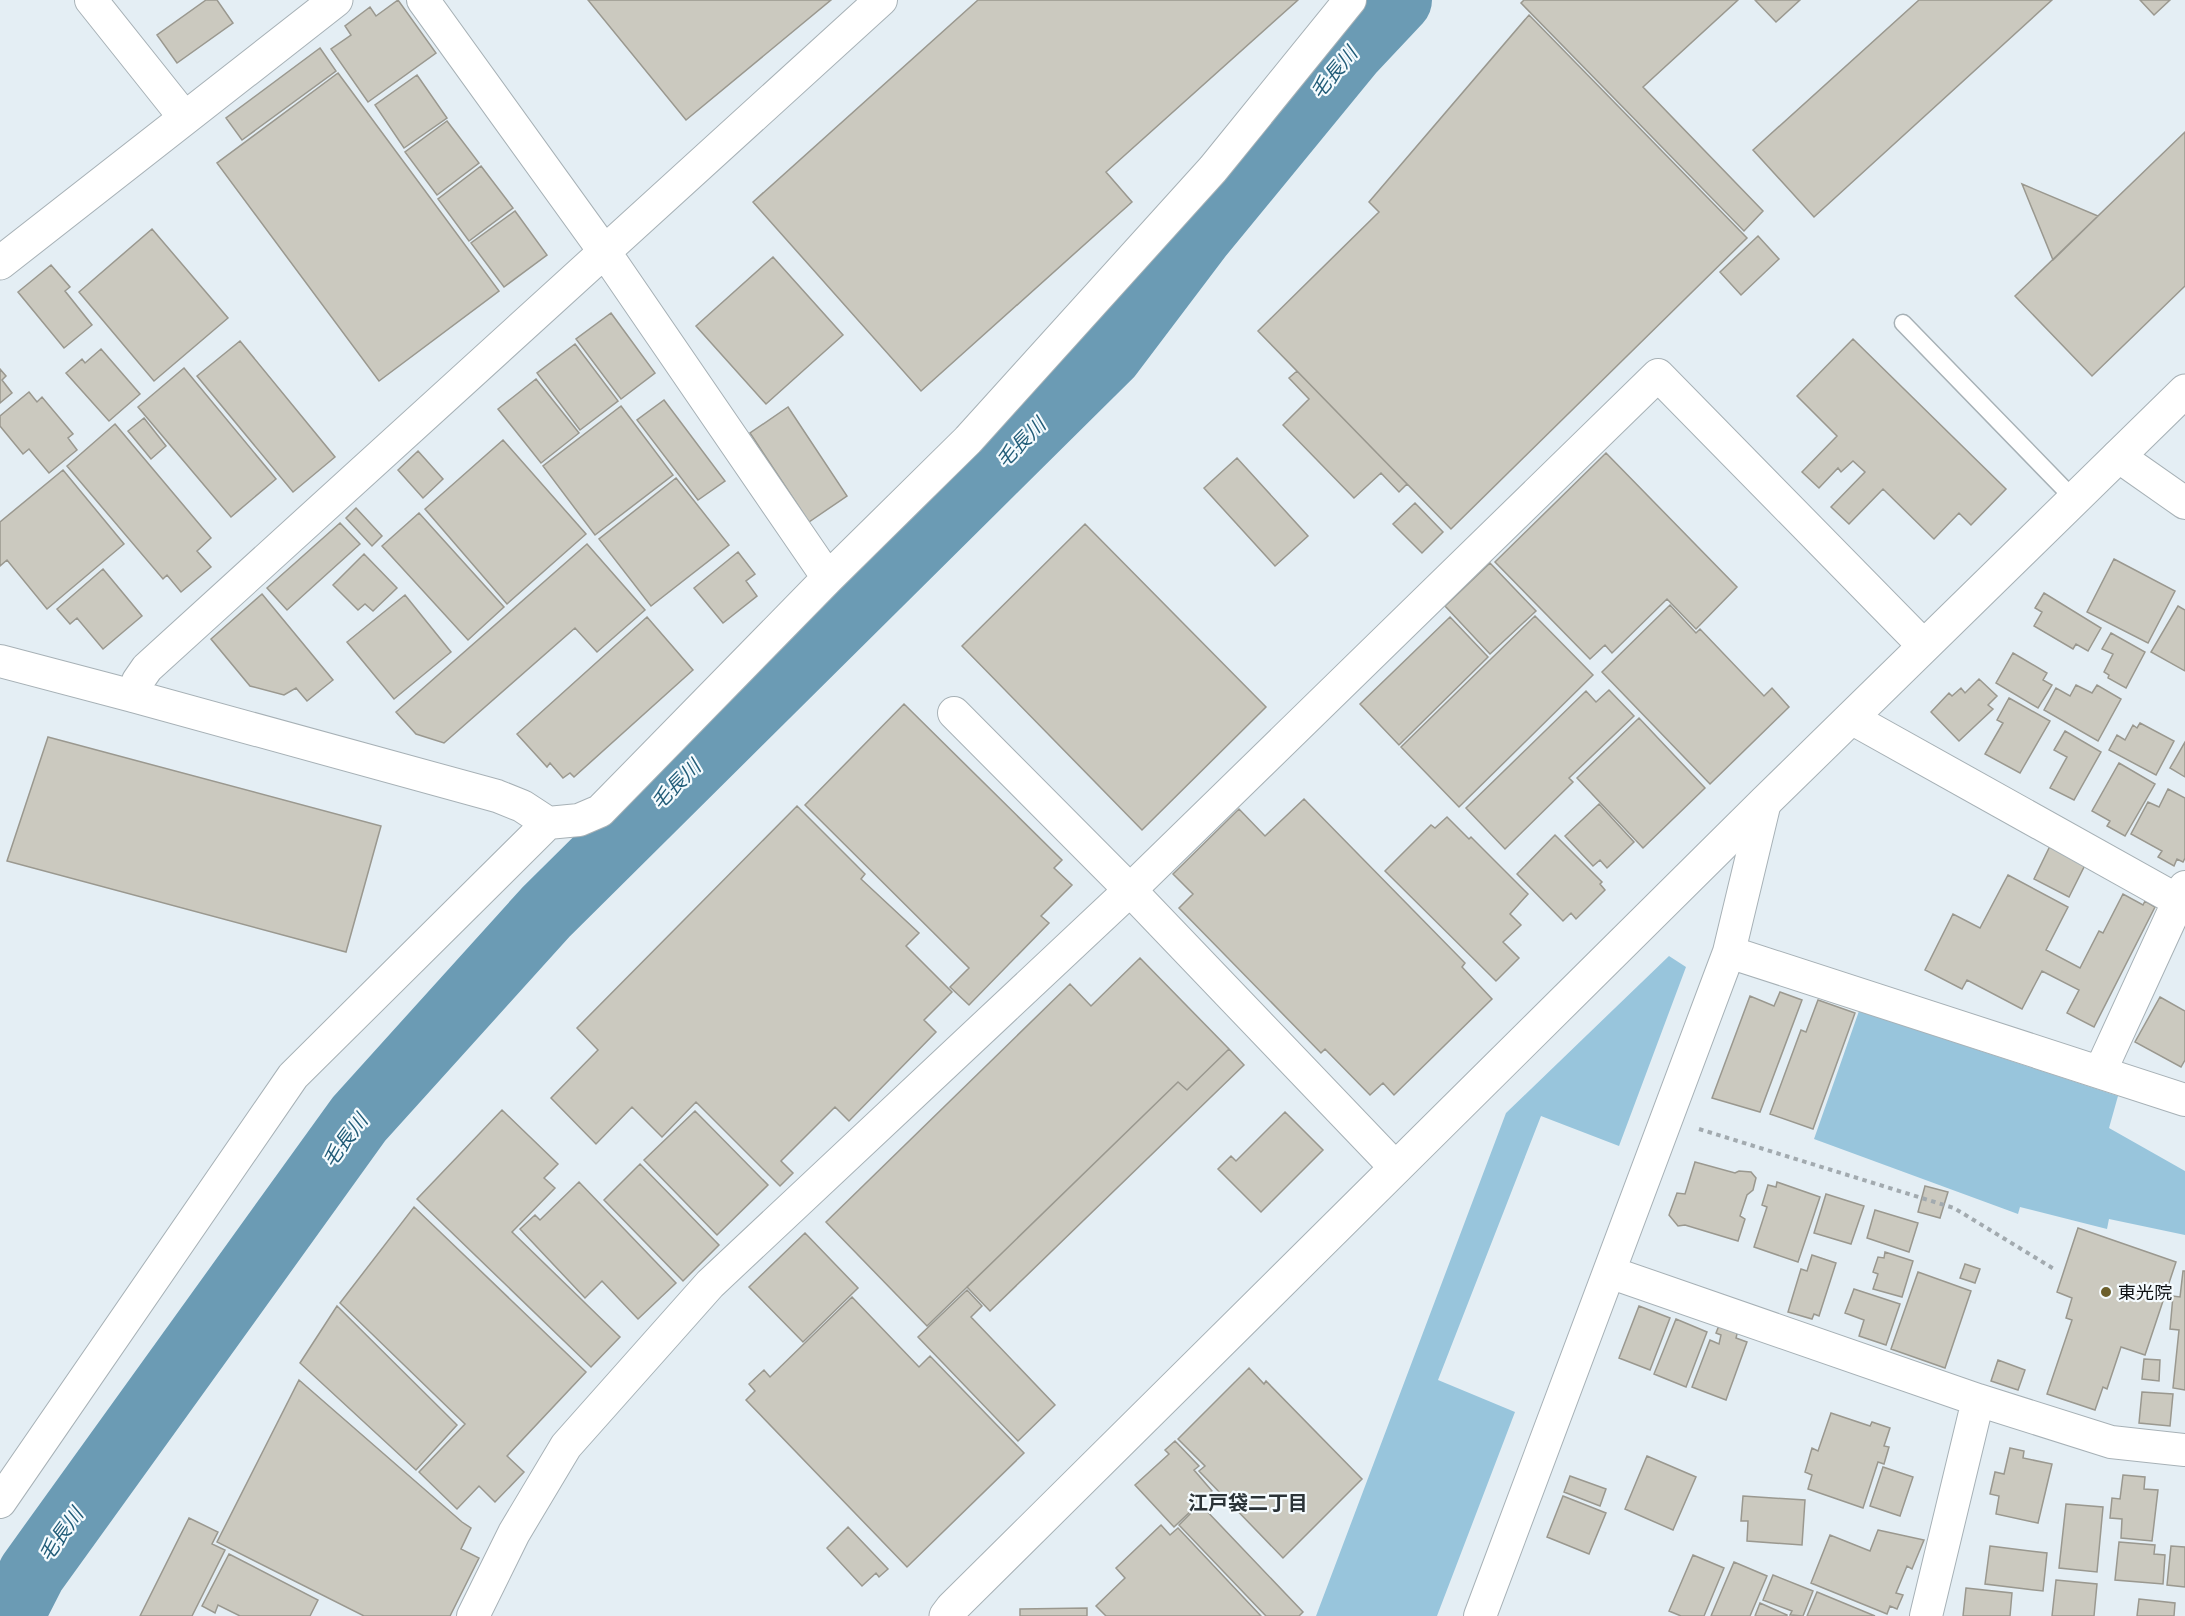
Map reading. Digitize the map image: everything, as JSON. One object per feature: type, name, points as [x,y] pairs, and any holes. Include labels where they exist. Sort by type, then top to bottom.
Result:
[{"type":"street","points":[[91,0],[185,118]]},
{"type":"street","points":[[0,263],[336,0]]},
{"type":"street","points":[[423,0],[604,251],[828,578]]},
{"type":"street","points":[[133,696],[138,681],[147,668],[881,0]]},
{"type":"street","points":[[0,1502],[293,1076],[548,823],[579,819],[600,811],[828,578],[984,423],[1213,169],[1350,0]]},
{"type":"street","points":[[474,1616],[514,1533],[566,1446],[710,1284],[1130,890],[1658,375],[1924,646]]},
{"type":"street","points":[[946,1616],[1766,802],[2185,391]]},
{"type":"street","points":[[2118,456],[2185,503]]},
{"type":"street","points":[[0,661],[497,796],[522,806],[548,823]]},
{"type":"street","points":[[954,713],[1130,890],[1396,1168]]},
{"type":"street","points":[[1851,718],[2181,893],[2100,1072]]},
{"type":"street","points":[[1480,1616],[1729,952],[1766,802]]},
{"type":"street","points":[[1729,952],[2185,1100]]},
{"type":"street","points":[[1609,1272],[1978,1400],[2111,1442],[2185,1449]]},
{"type":"street","points":[[1926,1616],[1978,1400]]},
{"type":"lane","points":[[1903,323],[2074,499]]},
{"type":"path","points":[[1698,1128],[1954,1208],[2054,1269]]},
{"type":"shaded area","points":[[1669,956],[1686,967],[1619,1146],[1541,1116],[1438,1380],[1515,1412],[1437,1616],[1316,1616],[1506,1113]]},
{"type":"shaded area","points":[[1859,1011],[2118,1096],[2109,1128],[2185,1171],[2185,1235],[2109,1219],[2107,1229],[2020,1207],[2018,1214],[1814,1139]]},
{"type":"building","points":[[206,0],[217,0],[233,23],[177,63],[157,35]]},
{"type":"building","points":[[398,0],[436,53],[368,102],[331,49],[351,35],[345,26],[370,7],[376,16]]},
{"type":"building","points":[[588,0],[831,0],[686,120]]},
{"type":"building","points":[[978,0],[1298,0],[1106,172],[1132,202],[921,391],[753,202]]},
{"type":"building","points":[[1524,0],[1738,0],[1643,87],[1763,211],[1744,231],[1521,3]]},
{"type":"building","points":[[1755,0],[1800,0],[1776,22]]},
{"type":"building","points":[[1919,0],[2052,0],[1814,217],[1753,150]]},
{"type":"building","points":[[2140,0],[2170,0],[2154,15]]},
{"type":"building","points":[[1529,15],[1747,238],[1451,529],[1258,331],[1379,212],[1369,202]]},
{"type":"building","points":[[320,48],[336,71],[242,140],[226,118]]},
{"type":"building","points":[[338,73],[499,291],[379,381],[217,163]]},
{"type":"building","points":[[417,75],[447,118],[404,148],[375,105]]},
{"type":"building","points":[[447,121],[479,163],[437,195],[405,152]]},
{"type":"building","points":[[2185,132],[2185,286],[2092,376],[2015,296]]},
{"type":"building","points":[[481,166],[513,208],[469,241],[438,199]]},
{"type":"building","points":[[2022,184],[2098,216],[2053,260]]},
{"type":"building","points":[[515,211],[547,255],[504,287],[471,243]]},
{"type":"building","points":[[152,229],[228,318],[154,381],[79,292]]},
{"type":"building","points":[[1758,236],[1779,259],[1741,295],[1720,272]]},
{"type":"building","points":[[773,257],[843,335],[766,404],[696,326]]},
{"type":"building","points":[[51,265],[70,287],[65,291],[92,325],[64,348],[18,292]]},
{"type":"building","points":[[611,313],[655,373],[621,399],[576,339]]},
{"type":"building","points":[[1853,339],[2006,489],[1971,525],[1959,513],[1934,539],[1883,489],[1849,524],[1831,507],[1865,472],[1853,461],[1841,472],[1838,468],[1819,488],[1802,472],[1837,436],[1797,396]]},
{"type":"building","points":[[240,341],[335,457],[293,492],[197,376]]},
{"type":"building","points":[[575,344],[618,401],[580,430],[537,373]]},
{"type":"building","points":[[101,349],[140,394],[109,421],[66,373],[82,359],[85,363]]},
{"type":"building","points":[[184,368],[276,479],[231,517],[138,407]]},
{"type":"building","points":[[0,369],[6,376],[2,380],[12,393],[0,403]]},
{"type":"building","points":[[1297,371],[1407,484],[1399,492],[1381,473],[1354,498],[1283,425],[1309,399],[1289,378]]},
{"type":"building","points":[[536,379],[579,433],[541,463],[498,409]]},
{"type":"building","points":[[29,392],[37,402],[42,397],[73,434],[68,438],[77,450],[49,473],[29,449],[23,454],[0,426],[0,416]]},
{"type":"building","points":[[664,400],[725,481],[698,500],[637,420]]},
{"type":"building","points":[[621,406],[673,475],[595,535],[543,466]]},
{"type":"building","points":[[788,407],[847,496],[809,522],[750,433]]},
{"type":"building","points":[[144,418],[166,446],[151,459],[128,431]]},
{"type":"building","points":[[115,424],[211,538],[197,551],[211,567],[181,592],[167,575],[163,579],[67,466]]},
{"type":"building","points":[[503,440],[586,534],[507,604],[425,509]]},
{"type":"building","points":[[418,451],[443,479],[423,498],[398,470]]},
{"type":"building","points":[[1606,453],[1737,587],[1696,629],[1667,599],[1612,653],[1605,645],[1590,659],[1495,562]]},
{"type":"building","points":[[1237,458],[1308,536],[1275,566],[1204,488]]},
{"type":"building","points":[[63,470],[124,544],[47,609],[7,560],[0,566],[0,522]]},
{"type":"building","points":[[676,478],[729,545],[651,606],[599,539]]},
{"type":"building","points":[[1415,503],[1443,532],[1422,553],[1393,524]]},
{"type":"building","points":[[356,508],[382,536],[372,546],[346,518]]},
{"type":"building","points":[[419,513],[504,607],[468,640],[382,546]]},
{"type":"building","points":[[340,523],[360,544],[287,610],[267,588]]},
{"type":"building","points":[[1085,524],[1266,707],[1142,830],[962,646]]},
{"type":"building","points":[[587,544],[645,610],[597,652],[575,628],[444,743],[416,734],[396,712]]},
{"type":"building","points":[[738,552],[755,574],[746,581],[757,596],[723,623],[694,588]]},
{"type":"building","points":[[364,554],[397,588],[373,611],[365,604],[358,610],[333,585]]},
{"type":"building","points":[[2114,559],[2175,591],[2148,643],[2087,612]]},
{"type":"building","points":[[1490,563],[1536,611],[1490,654],[1445,606]]},
{"type":"building","points":[[103,569],[142,616],[103,649],[77,618],[70,624],[57,609]]},
{"type":"building","points":[[2044,593],[2101,628],[2088,651],[2076,644],[2073,649],[2034,626],[2042,612],[2035,608]]},
{"type":"building","points":[[262,594],[333,680],[307,701],[296,688],[284,695],[250,686],[211,639]]},
{"type":"building","points":[[405,595],[451,652],[394,699],[347,642]]},
{"type":"building","points":[[1670,605],[1696,633],[1700,629],[1764,696],[1772,688],[1789,707],[1710,784],[1602,672]]},
{"type":"building","points":[[2178,606],[2185,610],[2185,671],[2151,652]]},
{"type":"building","points":[[1535,616],[1593,675],[1459,807],[1401,747]]},
{"type":"building","points":[[647,617],[693,670],[574,777],[570,773],[563,778],[550,763],[547,767],[517,734]]},
{"type":"building","points":[[1450,617],[1488,657],[1399,745],[1360,704]]},
{"type":"building","points":[[2111,633],[2145,652],[2126,688],[2108,678],[2109,675],[2104,672],[2113,654],[2102,649]]},
{"type":"building","points":[[2013,653],[2047,673],[2043,680],[2052,685],[2038,708],[1996,683]]},
{"type":"building","points":[[1979,679],[1997,696],[1988,705],[1993,709],[1959,741],[1931,712],[1949,693],[1952,696],[1961,688],[1965,693]]},
{"type":"building","points":[[2076,685],[2092,693],[2097,685],[2121,699],[2098,741],[2044,710],[2056,688],[2070,696]]},
{"type":"building","points":[[1609,690],[1634,716],[1569,778],[1573,782],[1505,849],[1466,808],[1586,691],[1596,702]]},
{"type":"building","points":[[2009,698],[2050,721],[2020,773],[1985,754],[2003,723],[1997,720]]},
{"type":"building","points":[[904,704],[1062,860],[1054,868],[1072,885],[1041,916],[1049,923],[969,1005],[950,987],[969,968],[805,805]]},
{"type":"building","points":[[1639,718],[1705,788],[1643,848],[1577,778]]},
{"type":"building","points":[[2140,723],[2174,741],[2156,775],[2109,750],[2117,735],[2125,740],[2133,725],[2137,728]]},
{"type":"building","points":[[2065,731],[2101,752],[2074,800],[2050,788],[2067,757],[2054,750]]},
{"type":"building","points":[[48,737],[381,826],[346,952],[7,861]]},
{"type":"building","points":[[2185,742],[2185,777],[2170,768]]},
{"type":"building","points":[[2119,763],[2155,784],[2125,836],[2107,826],[2110,821],[2092,811]]},
{"type":"building","points":[[2168,789],[2185,798],[2185,858],[2183,862],[2177,859],[2174,866],[2158,857],[2162,851],[2131,834],[2148,802],[2159,807]]},
{"type":"building","points":[[1304,799],[1465,963],[1462,967],[1492,999],[1394,1095],[1383,1083],[1370,1095],[1325,1049],[1321,1053],[1179,908],[1193,894],[1173,874],[1239,809],[1265,836]]},
{"type":"building","points":[[1599,804],[1634,842],[1607,868],[1600,860],[1593,866],[1565,836]]},
{"type":"building","points":[[797,806],[865,874],[861,879],[919,933],[906,946],[952,992],[924,1020],[936,1032],[849,1121],[835,1107],[781,1161],[793,1173],[780,1186],[696,1102],[662,1137],[632,1107],[596,1144],[551,1098],[598,1050],[577,1028]]},
{"type":"building","points":[[1447,817],[1469,839],[1471,837],[1528,894],[1510,914],[1521,925],[1503,942],[1519,958],[1496,981],[1385,871],[1431,825],[1435,828]]},
{"type":"building","points":[[1555,835],[1602,882],[1600,884],[1605,890],[1576,919],[1571,913],[1563,921],[1517,874]]},
{"type":"building","points":[[2050,846],[2086,863],[2069,897],[2034,879]]},
{"type":"building","points":[[2008,875],[2068,907],[2046,950],[2080,968],[2099,931],[2103,933],[2123,894],[2143,905],[2145,901],[2155,907],[2094,1027],[2067,1013],[2079,990],[2042,971],[2022,1009],[1967,980],[1962,989],[1925,970],[1953,914],[1980,928]]},
{"type":"building","points":[[1140,958],[1229,1049],[1187,1090],[1178,1082],[927,1326],[826,1222],[1070,984],[1091,1006]]},
{"type":"building","points":[[1780,992],[1802,1000],[1760,1112],[1712,1098],[1750,996],[1774,1006]]},
{"type":"building","points":[[2160,997],[2185,1011],[2185,1060],[2181,1067],[2135,1042]]},
{"type":"building","points":[[1818,1000],[1855,1013],[1813,1129],[1770,1114],[1801,1030],[1806,1032]]},
{"type":"building","points":[[1229,1049],[1244,1065],[990,1311],[967,1287],[1178,1082],[1187,1090]]},
{"type":"building","points":[[502,1110],[558,1164],[544,1178],[555,1188],[512,1232],[620,1337],[591,1367],[417,1199]]},
{"type":"building","points":[[695,1111],[768,1185],[717,1235],[644,1160]]},
{"type":"building","points":[[1285,1112],[1323,1150],[1261,1212],[1218,1169],[1231,1156],[1236,1161]]},
{"type":"building","points":[[1695,1162],[1735,1173],[1751,1172],[1756,1178],[1753,1190],[1747,1195],[1740,1216],[1745,1219],[1738,1241],[1685,1225],[1678,1226],[1669,1215],[1677,1193],[1685,1194]]},
{"type":"building","points":[[640,1164],[719,1245],[683,1281],[604,1200]]},
{"type":"building","points":[[579,1182],[676,1283],[638,1319],[602,1281],[585,1298],[520,1229],[535,1215],[540,1220]]},
{"type":"building","points":[[1777,1182],[1820,1197],[1798,1262],[1754,1247],[1767,1207],[1762,1205],[1768,1185],[1776,1187]]},
{"type":"building","points":[[1925,1186],[1948,1192],[1940,1218],[1918,1212]]},
{"type":"building","points":[[1826,1194],[1864,1206],[1851,1244],[1814,1233]]},
{"type":"building","points":[[414,1207],[586,1372],[507,1456],[524,1472],[495,1502],[479,1486],[457,1509],[419,1472],[465,1424],[340,1303]]},
{"type":"building","points":[[1875,1210],[1918,1223],[1909,1252],[1867,1238]]},
{"type":"building","points":[[2078,1228],[2176,1262],[2145,1355],[2121,1347],[2107,1389],[2103,1387],[2095,1410],[2047,1394],[2072,1320],[2066,1318],[2072,1298],[2057,1292]]},
{"type":"building","points":[[805,1233],[858,1288],[803,1342],[749,1287]]},
{"type":"building","points":[[1885,1252],[1913,1261],[1902,1297],[1873,1289],[1878,1274],[1873,1272],[1878,1257],[1884,1258]]},
{"type":"building","points":[[1812,1255],[1836,1263],[1819,1316],[1814,1314],[1812,1319],[1788,1312],[1801,1269],[1807,1271]]},
{"type":"building","points":[[1965,1264],[1980,1269],[1975,1283],[1960,1278]]},
{"type":"building","points":[[2183,1271],[2185,1271],[2185,1390],[2173,1388],[2179,1330],[2170,1329],[2173,1296],[2180,1297]]},
{"type":"building","points":[[1918,1272],[1971,1291],[1945,1368],[1891,1349]]},
{"type":"building","points":[[1854,1289],[1900,1304],[1886,1345],[1859,1336],[1864,1320],[1845,1313]]},
{"type":"building","points":[[967,1290],[982,1306],[971,1317],[1055,1405],[1018,1441],[918,1337]]},
{"type":"building","points":[[852,1297],[919,1367],[930,1356],[1024,1453],[907,1567],[746,1400],[755,1391],[749,1384],[764,1370],[770,1377]]},
{"type":"building","points":[[337,1306],[457,1425],[416,1470],[300,1363]]},
{"type":"building","points":[[1639,1306],[1670,1318],[1650,1370],[1619,1358]]},
{"type":"building","points":[[1676,1319],[1707,1332],[1686,1387],[1654,1374]]},
{"type":"building","points":[[1720,1323],[1738,1330],[1736,1338],[1747,1342],[1726,1400],[1692,1387],[1710,1340],[1719,1344],[1721,1335],[1716,1333]]},
{"type":"building","points":[[2144,1359],[2160,1360],[2159,1381],[2142,1379]]},
{"type":"building","points":[[1998,1360],[2025,1370],[2018,1390],[1991,1381]]},
{"type":"building","points":[[1249,1368],[1264,1384],[1266,1381],[1362,1479],[1283,1558],[1199,1471],[1205,1466],[1178,1439]]},
{"type":"building","points":[[299,1380],[471,1528],[461,1549],[479,1558],[450,1616],[364,1616],[217,1542]]},
{"type":"building","points":[[2142,1392],[2173,1394],[2170,1426],[2139,1423]]},
{"type":"building","points":[[1831,1413],[1870,1426],[1872,1422],[1890,1428],[1884,1446],[1889,1447],[1884,1464],[1878,1462],[1863,1508],[1808,1489],[1812,1475],[1805,1472],[1812,1448],[1818,1451]]},
{"type":"building","points":[[1175,1441],[1199,1466],[1194,1470],[1212,1491],[1174,1527],[1135,1485],[1169,1454],[1165,1450]]},
{"type":"building","points":[[2010,1448],[2024,1451],[2023,1458],[2052,1464],[2038,1523],[1996,1514],[1999,1496],[1990,1494],[1995,1472],[2004,1474]]},
{"type":"building","points":[[1647,1456],[1696,1477],[1673,1530],[1625,1509]]},
{"type":"building","points":[[1883,1467],[1913,1477],[1900,1516],[1870,1506]]},
{"type":"building","points":[[2123,1475],[2145,1477],[2144,1489],[2158,1490],[2152,1541],[2121,1538],[2122,1519],[2110,1518],[2112,1498],[2120,1499]]},
{"type":"building","points":[[1570,1476],[1606,1489],[1600,1506],[1564,1492]]},
{"type":"building","points":[[1563,1496],[1606,1513],[1589,1554],[1547,1537]]},
{"type":"building","points":[[1743,1496],[1805,1500],[1802,1545],[1747,1541],[1748,1521],[1741,1521]]},
{"type":"building","points":[[1200,1504],[1303,1612],[1299,1616],[1266,1616],[1179,1525]]},
{"type":"building","points":[[2066,1504],[2103,1507],[2097,1572],[2059,1568]]},
{"type":"building","points":[[189,1518],[218,1532],[212,1544],[225,1550],[192,1616],[140,1616]]},
{"type":"building","points":[[1161,1525],[1170,1535],[1178,1528],[1261,1616],[1106,1616],[1096,1606],[1125,1578],[1116,1568]]},
{"type":"building","points":[[848,1527],[888,1569],[879,1577],[876,1573],[862,1586],[827,1548]]},
{"type":"building","points":[[1878,1530],[1924,1540],[1912,1569],[1907,1566],[1896,1593],[1903,1595],[1897,1609],[1890,1606],[1887,1614],[1811,1583],[1830,1535],[1870,1551]]},
{"type":"building","points":[[2119,1542],[2155,1545],[2154,1554],[2165,1555],[2163,1584],[2115,1580]]},
{"type":"building","points":[[1990,1546],[2047,1553],[2043,1591],[1985,1584]]},
{"type":"building","points":[[2171,1546],[2185,1547],[2185,1587],[2167,1585]]},
{"type":"building","points":[[229,1554],[318,1600],[310,1616],[240,1616],[218,1605],[215,1613],[202,1606]]},
{"type":"building","points":[[1693,1555],[1724,1568],[1704,1616],[1681,1616],[1669,1611]]},
{"type":"building","points":[[1734,1562],[1767,1576],[1750,1616],[1711,1616]]},
{"type":"building","points":[[1773,1575],[1813,1591],[1803,1616],[1790,1615],[1792,1611],[1763,1600]]},
{"type":"building","points":[[2056,1580],[2097,1584],[2094,1616],[2052,1616]]},
{"type":"building","points":[[1966,1588],[2012,1593],[2010,1616],[1963,1616]]},
{"type":"building","points":[[1817,1592],[1875,1616],[1807,1616]]},
{"type":"building","points":[[2139,1599],[2175,1603],[2174,1616],[2137,1616]]},
{"type":"building","points":[[1760,1603],[1787,1615],[1787,1616],[1755,1616]]},
{"type":"building","points":[[1087,1608],[1087,1616],[1020,1616],[1020,1609]]},
{"type":"waterway","name":"毛長川","points":[[10,1616],[32,1573],[359,1119],[546,912],[1109,354],[1199,235],[1351,50],[1398,0]]},
{"type":"place","name":"東光院","points":[[2106,1292]]},
{"type":"district","name":"江戸袋二丁目","points":[[1248,1502]]}]
